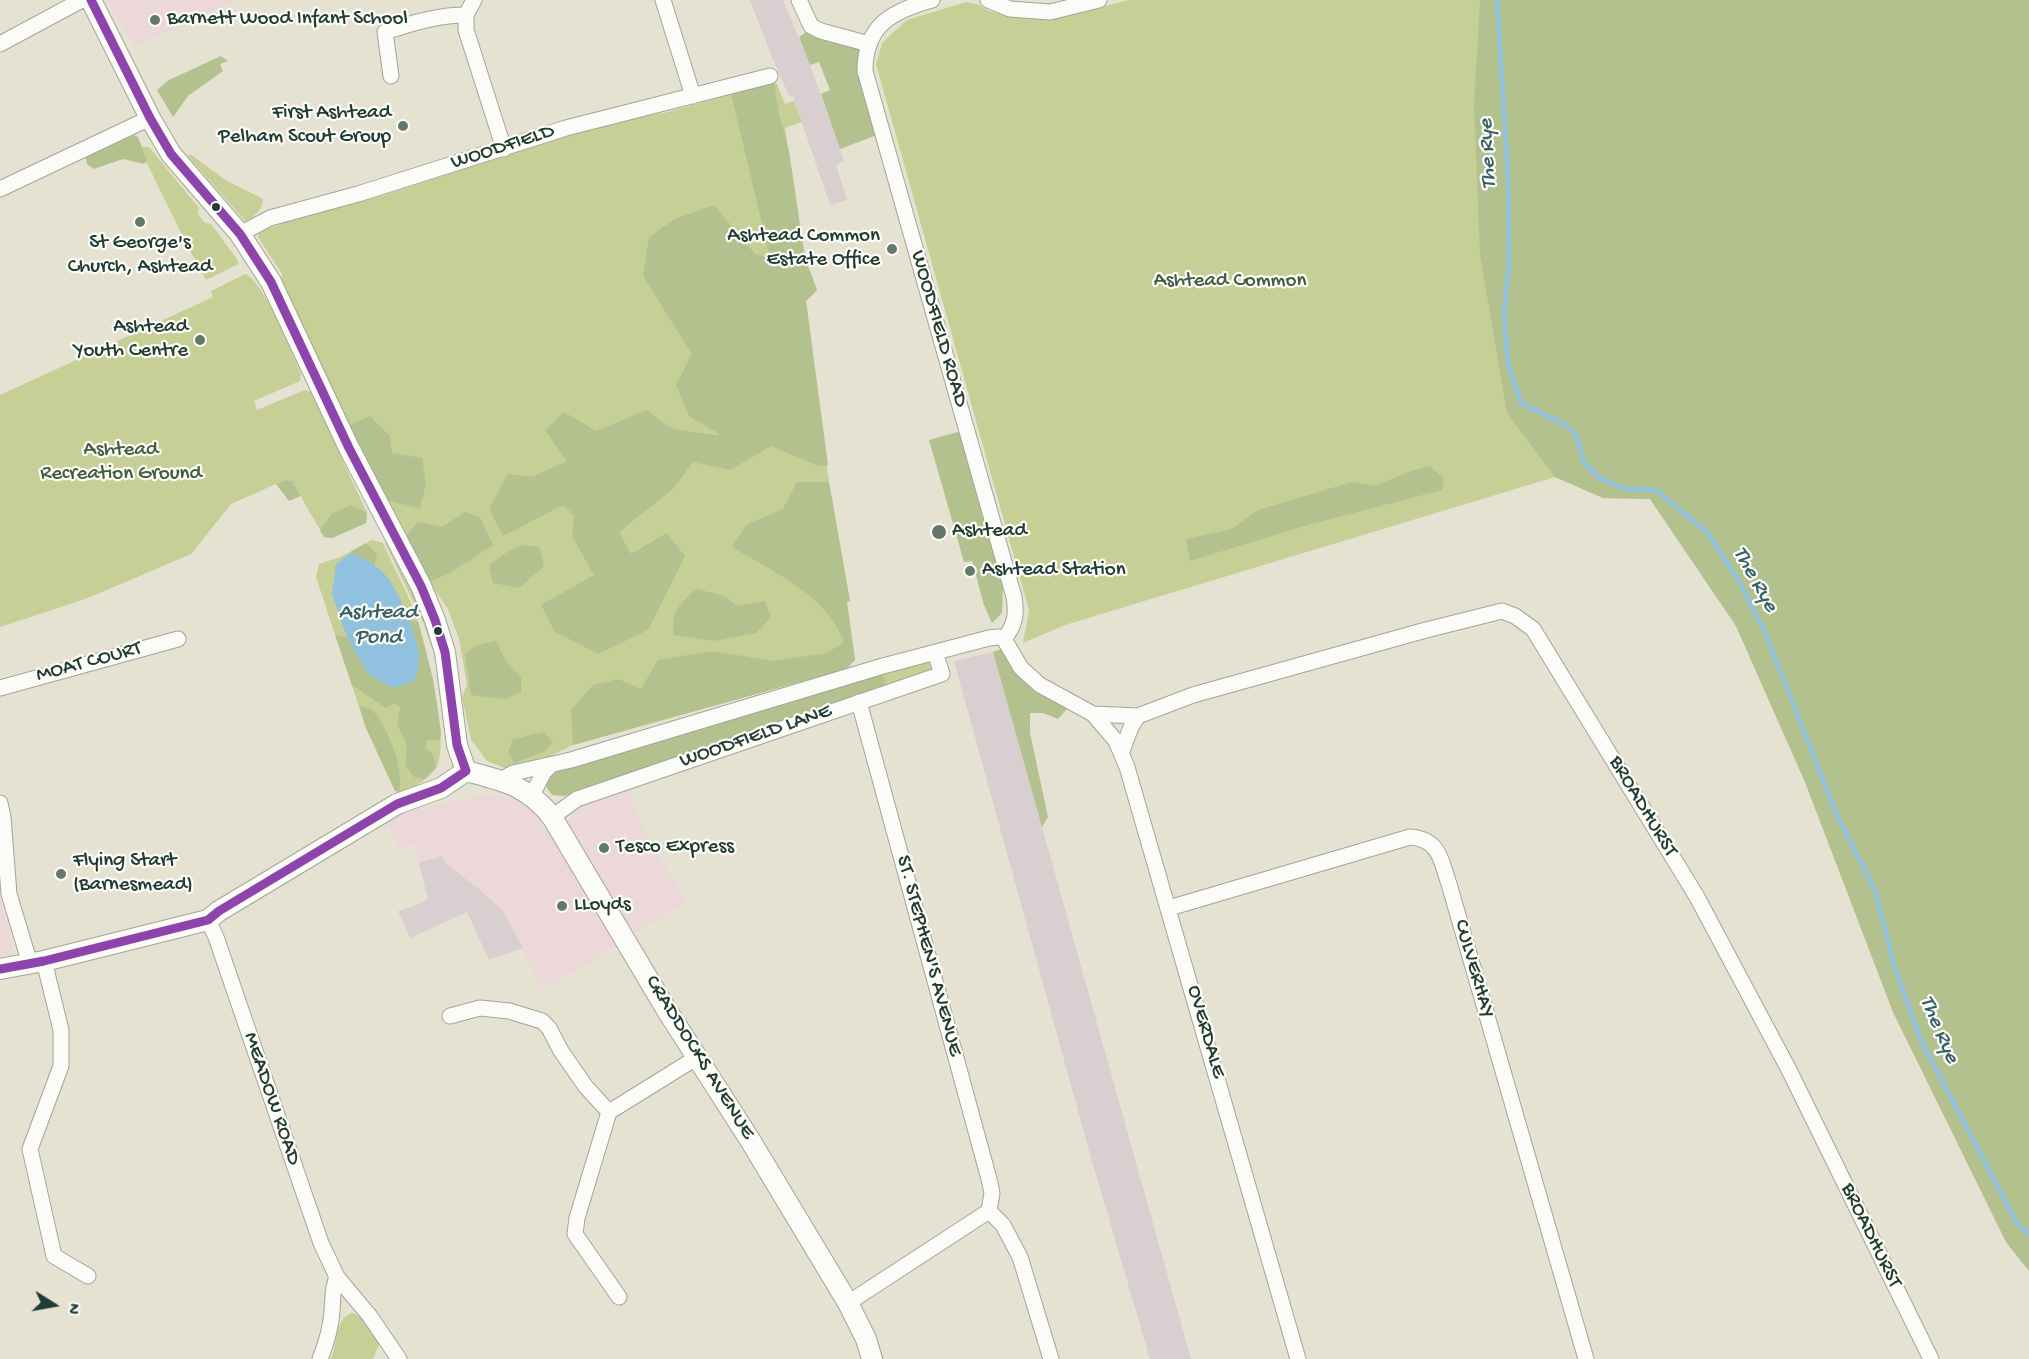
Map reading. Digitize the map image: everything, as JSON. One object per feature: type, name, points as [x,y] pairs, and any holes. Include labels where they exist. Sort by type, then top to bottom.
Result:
[{"type":"street","points":[[0,44],[82,0]]},
{"type":"street","points":[[91,0],[150,118],[171,154],[240,234],[271,282],[349,448],[421,586],[445,651],[457,745],[465,771]]},
{"type":"street","points":[[474,0],[466,15],[466,30],[504,149]]},
{"type":"street","points":[[663,0],[693,96]]},
{"type":"street","points":[[799,0],[811,26],[821,31],[869,44],[886,21],[906,7],[932,0]]},
{"type":"street","points":[[988,0],[1010,9],[1050,12],[1099,0]]},
{"type":"street","points":[[391,76],[385,32],[418,21],[449,15],[466,15]]},
{"type":"street","name":"WOODFIELD ROAD","points":[[869,44],[865,59],[868,83],[1014,597],[1015,621],[1004,639]]},
{"type":"street","name":"WOODFIELD","points":[[240,234],[270,218],[358,194],[566,128],[770,76]]},
{"type":"street","points":[[0,189],[150,118]]},
{"type":"street","name":"BROADHURST","points":[[1004,639],[1021,668],[1040,685],[1093,714],[1138,716],[1193,695],[1503,611],[1515,616],[1533,629],[1697,897],[1789,1070],[1931,1359]]},
{"type":"street","name":"WOODFIELD LANE","points":[[500,780],[513,773],[550,766],[935,652],[989,638],[1004,639]]},
{"type":"street","name":"MOAT COURT","points":[[0,688],[178,639]]},
{"type":"street","name":"WOODFIELD LANE","points":[[552,817],[578,799],[942,674],[935,652]]},
{"type":"street","name":"ST. STEPHEN'S AVENUE","points":[[859,702],[989,1179],[992,1193],[989,1211]]},
{"type":"street","name":"OVERDALE","points":[[1093,714],[1122,751],[1298,1359]]},
{"type":"street","points":[[1122,751],[1138,716]]},
{"type":"street","points":[[532,795],[544,772],[550,766]]},
{"type":"street","points":[[0,969],[208,920],[219,911],[397,804],[441,788],[465,771],[500,780]]},
{"type":"street","name":"CRADDOCKS AVENUE","points":[[500,780],[532,795],[552,817],[696,1058],[750,1140],[848,1303],[866,1339],[869,1358]]},
{"type":"street","points":[[0,803],[9,894],[37,962],[61,1030],[61,1066],[30,1149],[54,1256],[88,1275]]},
{"type":"street","name":"CULVERHAY","points":[[1169,908],[1410,837],[1419,837],[1432,844],[1438,851],[1449,884],[1586,1359]]},
{"type":"street","name":"MEADOW ROAD","points":[[208,920],[216,937],[321,1243],[337,1277],[369,1315],[399,1359]]},
{"type":"street","points":[[450,1016],[480,1008],[509,1011],[542,1022],[549,1028],[561,1051],[586,1087],[609,1112]]},
{"type":"street","points":[[619,1297],[575,1234],[577,1218],[609,1112],[696,1058]]},
{"type":"street","points":[[848,1303],[989,1211],[1003,1225],[1020,1257],[1051,1359]]},
{"type":"street","points":[[320,1359],[332,1314],[333,1285],[337,1277]]},
{"type":"shaded area","name":"Barnett Wood Infant School","points":[[106,0],[235,0],[135,47]]},
{"type":"shaded area","points":[[750,0],[783,0],[810,65],[844,161],[836,165],[847,200],[830,205],[793,96],[789,96]]},
{"type":"shaded area","points":[[993,652],[1191,1359],[1150,1359],[1090,1154],[954,661]]},
{"type":"shaded area","points":[[628,787],[639,821],[688,903],[635,932],[628,921],[621,919],[564,824],[580,803]]},
{"type":"shaded area","points":[[493,794],[513,798],[527,804],[541,816],[618,947],[542,989],[503,911],[446,864],[442,856],[419,863],[416,844],[400,849],[386,821],[413,809]]},
{"type":"shaded area","points":[[442,856],[446,864],[503,911],[523,948],[489,960],[467,912],[410,938],[398,911],[428,899],[419,863]]},
{"type":"shaded area","points":[[0,897],[12,946],[12,975],[0,978]]},
{"type":"green space","name":"Ashtead Common","points":[[1129,0],[2029,0],[2029,1271],[2006,1242],[1893,1012],[1805,782],[1736,626],[1650,499],[1603,498],[1555,477],[1065,625],[1023,643],[1029,610],[876,64],[882,43],[907,20],[966,2],[979,5],[989,11],[1017,17],[1066,16]]},
{"type":"green space","points":[[1480,0],[2029,0],[2029,1271],[2006,1242],[1893,1012],[1805,782],[1736,626],[1650,499],[1603,498],[1555,477],[1507,413],[1480,255],[1474,104]]},
{"type":"green space","points":[[810,29],[857,45],[863,57],[877,135],[840,149],[821,94],[830,90],[819,62],[810,65],[799,37]]},
{"type":"green space","points":[[221,56],[228,61],[220,64],[223,71],[188,96],[173,117],[157,90],[169,80]]},
{"type":"green space","points":[[774,82],[785,104],[794,101],[802,122],[785,128],[805,258],[817,290],[806,301],[829,482],[850,601],[847,602],[855,660],[846,669],[573,745],[530,766],[510,770],[487,761],[471,740],[462,697],[467,685],[459,639],[448,609],[429,582],[391,513],[282,289],[282,274],[258,237],[260,232],[296,218],[381,196],[588,128],[668,112]]},
{"type":"green space","points":[[774,82],[779,114],[789,151],[805,258],[817,290],[806,301],[828,465],[819,466],[771,446],[730,470],[693,462],[674,488],[619,532],[631,554],[667,533],[685,556],[648,630],[598,654],[554,631],[541,605],[594,575],[572,536],[574,515],[563,505],[503,536],[489,509],[508,474],[532,477],[567,461],[545,430],[564,412],[596,431],[647,410],[672,428],[721,435],[689,416],[676,385],[692,354],[643,276],[649,237],[675,219],[714,205],[755,254],[770,258],[731,93]]},
{"type":"green space","points":[[131,134],[138,137],[147,161],[144,164],[123,159],[94,169],[87,164],[85,154]]},
{"type":"green space","points":[[141,147],[149,147],[199,208],[198,214],[205,223],[211,224],[237,259],[238,264],[206,280]]},
{"type":"green space","points":[[190,154],[227,181],[263,199],[258,212],[246,222],[188,156]]},
{"type":"green space","name":"Ashtead Recreation Ground","points":[[245,274],[260,288],[268,302],[301,373],[300,381],[254,401],[257,410],[305,390],[311,392],[367,513],[366,523],[332,538],[324,537],[292,481],[285,480],[231,504],[191,554],[88,598],[0,627],[0,395],[213,297],[211,291]]},
{"type":"green space","points":[[370,416],[390,436],[392,453],[422,458],[426,483],[420,508],[385,500],[348,426]]},
{"type":"green space","points":[[961,431],[1003,586],[1002,613],[992,623],[984,605],[972,561],[964,562],[929,440]]},
{"type":"green space","points":[[1430,466],[1444,479],[1442,490],[1311,524],[1190,561],[1186,539],[1232,529],[1258,510],[1352,482],[1375,486]]},
{"type":"green space","points":[[285,480],[292,481],[301,496],[289,501],[276,484]]},
{"type":"green space","points":[[797,482],[829,482],[850,601],[847,602],[855,660],[846,669],[573,745],[571,710],[593,685],[618,679],[641,689],[658,660],[712,651],[773,661],[827,653],[844,642],[836,625],[812,597],[781,575],[732,547],[746,525],[783,509]]},
{"type":"green space","points":[[351,505],[367,513],[366,523],[332,538],[324,537],[320,530],[332,514]]},
{"type":"green space","points":[[465,512],[480,517],[493,545],[448,574],[429,582],[405,537],[418,522],[442,527]]},
{"type":"green space","points":[[372,540],[383,543],[416,614],[432,676],[439,719],[440,756],[436,768],[425,780],[403,793],[395,791],[366,728],[316,577],[319,564],[340,557]]},
{"type":"green space","points":[[389,542],[410,581],[437,650],[433,651],[423,622],[385,543]]},
{"type":"green space","points":[[366,543],[377,554],[374,566],[351,553]]},
{"type":"green space","points":[[521,545],[539,547],[544,566],[519,588],[493,583],[489,565]]},
{"type":"green space","points":[[697,589],[724,596],[737,606],[765,601],[771,617],[756,633],[713,641],[674,635],[674,620],[678,608]]},
{"type":"green space","points":[[409,620],[418,622],[433,679],[441,732],[440,740],[427,740],[425,749],[433,754],[436,768],[424,779],[414,777],[405,765],[407,745],[397,725],[400,707],[395,703],[386,708],[352,685],[335,635],[347,637],[368,674],[414,632]]},
{"type":"green space","points":[[496,641],[506,662],[521,677],[521,692],[504,699],[471,695],[465,654],[477,645]]},
{"type":"green space","points":[[1004,648],[1021,677],[1067,709],[1058,719],[1043,713],[1030,713],[1030,733],[1048,817],[1042,827],[993,652]]},
{"type":"green space","points":[[924,660],[929,662],[931,668],[928,673],[884,687],[880,673]]},
{"type":"green space","points":[[880,673],[885,679],[884,687],[564,796],[552,795],[545,785],[551,774],[570,766]]},
{"type":"green space","points":[[359,705],[372,710],[389,737],[400,773],[399,792],[395,791],[366,728]]},
{"type":"green space","points":[[544,732],[553,742],[545,751],[514,763],[508,752],[513,739]]},
{"type":"green space","points":[[352,1313],[361,1317],[380,1342],[373,1359],[331,1359],[339,1326],[346,1316]]},
{"type":"water","name":"Ashtead Pond","points":[[351,553],[379,568],[397,593],[417,642],[419,667],[415,681],[393,688],[368,674],[347,637],[332,594],[336,564]]},
{"type":"waterway","name":"The Rye","points":[[1497,0],[1508,176],[1509,262],[1504,316],[1508,363],[1521,403],[1564,424],[1576,434],[1584,463],[1601,479],[1626,489],[1656,490],[1707,532],[1737,578],[1765,632],[1835,811],[1875,890],[1894,965],[1921,1041],[2017,1223],[2029,1234]]},
{"type":"transit line","points":[[91,0],[150,118],[171,154],[240,234],[271,282],[349,448],[421,586],[445,652],[457,745],[466,771]]},
{"type":"transit line","points":[[0,969],[44,961],[208,920],[219,911],[397,804],[441,788],[466,771]]},
{"type":"place","name":"Barnett Wood Infant School","points":[[155,20]]},
{"type":"place","name":"First Ashtead Pelham Scout Group","points":[[403,126]]},
{"type":"place","name":"St George's Church, Ashtead","points":[[140,222]]},
{"type":"place","name":"Ashtead Common Estate Office","points":[[892,249]]},
{"type":"place","name":"Ashtead Youth Centre","points":[[200,340]]},
{"type":"place","name":"Ashtead","points":[[939,532]]},
{"type":"place","name":"Ashtead Station","points":[[970,571]]},
{"type":"place","name":"Tesco Express","points":[[604,848]]},
{"type":"place","name":"Flying Start (Barnesmead)","points":[[61,874]]},
{"type":"place","name":"LLoyds","points":[[562,906]]}]
